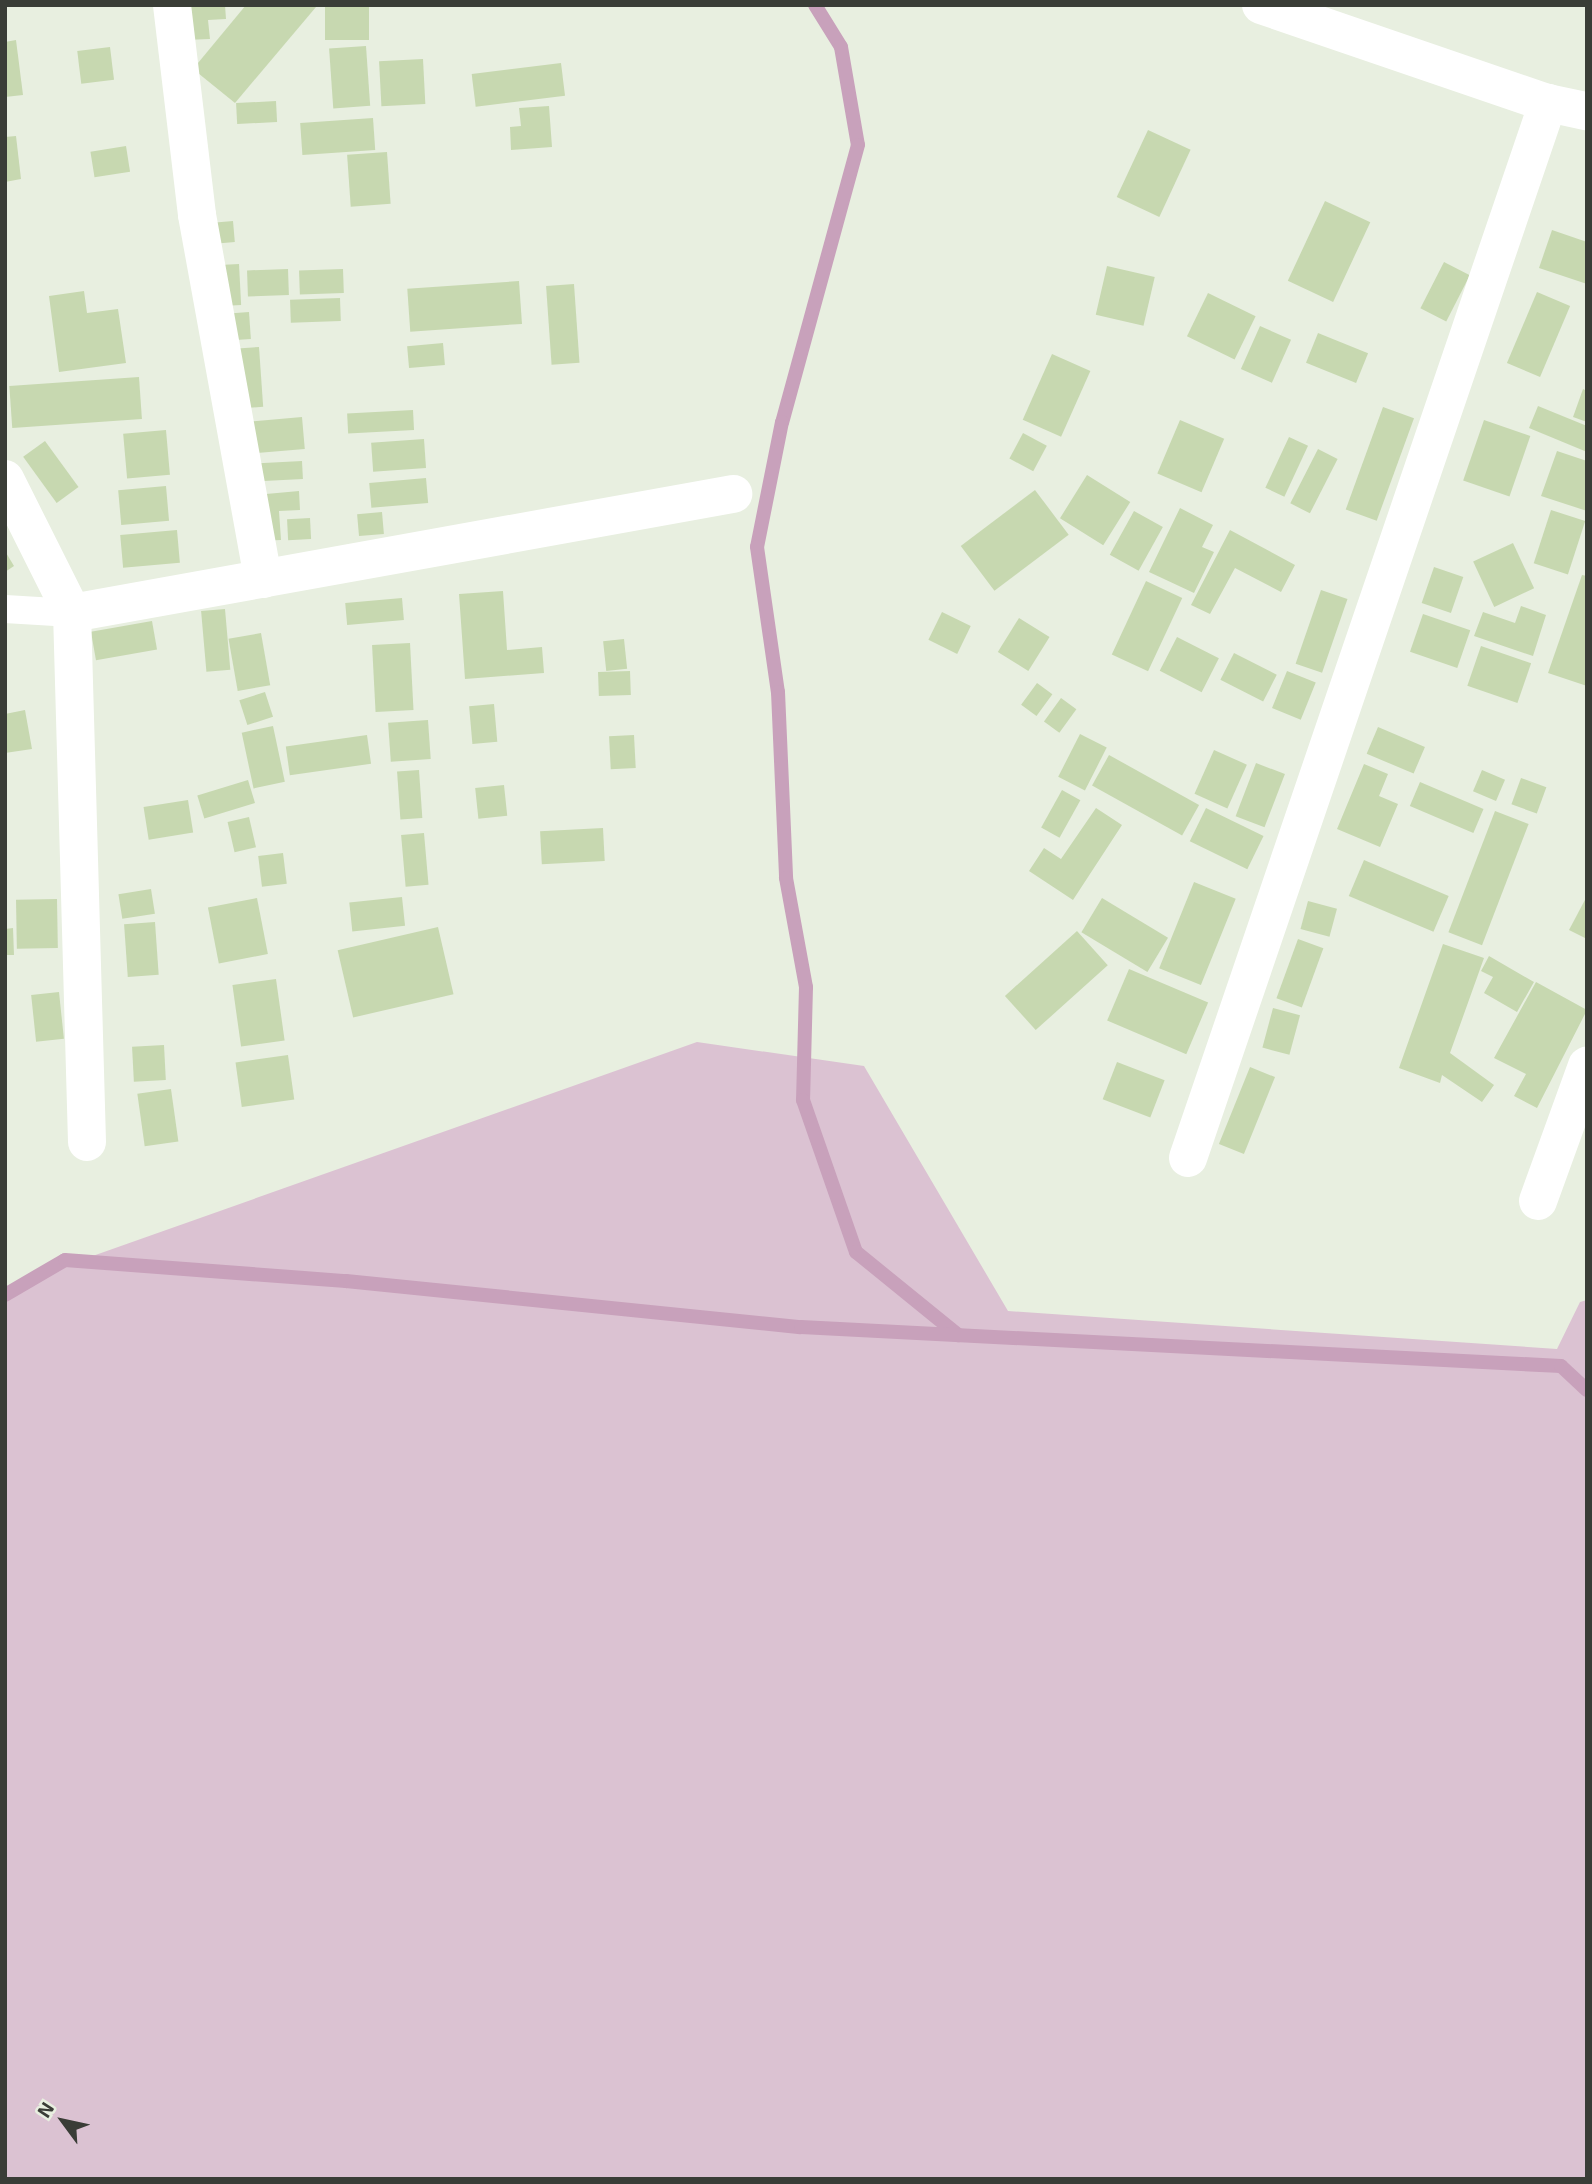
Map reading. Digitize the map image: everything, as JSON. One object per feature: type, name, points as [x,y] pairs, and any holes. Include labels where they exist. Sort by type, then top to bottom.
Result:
[{"type":"street","points":[[172,5],[197,215],[263,579]]},
{"type":"street","points":[[1261,5],[1548,103],[1587,111]]},
{"type":"street","points":[[1188,1158],[1548,103]]},
{"type":"street","points":[[5,479],[72,613],[87,1142]]},
{"type":"street","points":[[72,613],[733,494]]},
{"type":"street","points":[[1538,1201],[1587,1066]]},
{"type":"lane","points":[[5,609],[72,613]]},
{"type":"shaded area","points":[[697,1042],[864,1066],[1008,1311],[1557,1349],[1580,1302],[1587,1300],[1587,2179],[5,2179],[5,1287]]},
{"type":"building","points":[[183,5],[225,5],[226,19],[208,20],[210,39],[185,40]]},
{"type":"building","points":[[246,5],[316,7],[235,103],[193,69]]},
{"type":"building","points":[[325,5],[369,5],[369,40],[325,40]]},
{"type":"building","points":[[16,40],[23,95],[5,97],[5,42]]},
{"type":"building","points":[[366,46],[370,106],[333,108],[329,49]]},
{"type":"building","points":[[110,47],[114,80],[81,84],[77,51]]},
{"type":"building","points":[[423,59],[425,104],[381,106],[379,61]]},
{"type":"building","points":[[561,63],[565,96],[476,107],[472,74]]},
{"type":"building","points":[[276,101],[277,122],[237,124],[236,103]]},
{"type":"building","points":[[549,106],[552,147],[511,150],[510,127],[521,126],[519,108]]},
{"type":"building","points":[[373,118],[375,150],[302,155],[300,123]]},
{"type":"building","points":[[1148,130],[1191,150],[1159,217],[1117,197]]},
{"type":"building","points":[[16,136],[21,179],[5,182],[5,137]]},
{"type":"building","points":[[126,146],[130,172],[95,177],[90,152]]},
{"type":"building","points":[[387,152],[391,204],[351,207],[347,155]]},
{"type":"building","points":[[1325,201],[1370,222],[1333,302],[1288,281]]},
{"type":"building","points":[[233,221],[235,242],[209,244],[207,223]]},
{"type":"building","points":[[1552,230],[1587,242],[1587,284],[1539,268]]},
{"type":"building","points":[[1444,262],[1470,275],[1446,321],[1420,308]]},
{"type":"building","points":[[239,264],[241,305],[217,306],[215,265]]},
{"type":"building","points":[[1107,266],[1155,277],[1143,326],[1096,315]]},
{"type":"building","points":[[288,269],[289,295],[248,296],[247,270]]},
{"type":"building","points":[[343,269],[344,293],[300,295],[299,271]]},
{"type":"building","points":[[519,281],[522,324],[410,332],[407,289]]},
{"type":"building","points":[[574,284],[580,363],[552,365],[546,286]]},
{"type":"building","points":[[84,291],[87,313],[118,309],[126,363],[59,372],[49,296]]},
{"type":"building","points":[[1537,292],[1570,306],[1540,377],[1507,363]]},
{"type":"building","points":[[1208,293],[1256,316],[1235,359],[1187,336]]},
{"type":"building","points":[[340,298],[341,321],[291,323],[290,300]]},
{"type":"building","points":[[249,312],[251,339],[224,341],[222,314]]},
{"type":"building","points":[[1260,326],[1291,340],[1272,383],[1241,369]]},
{"type":"building","points":[[1318,333],[1368,353],[1356,383],[1306,363]]},
{"type":"building","points":[[443,343],[445,365],[409,368],[407,346]]},
{"type":"building","points":[[259,347],[263,407],[234,409],[230,349]]},
{"type":"building","points":[[1052,354],[1090,371],[1061,437],[1023,420]]},
{"type":"building","points":[[139,377],[142,419],[12,428],[9,386]]},
{"type":"building","points":[[1583,389],[1587,391],[1587,422],[1573,417]]},
{"type":"building","points":[[1538,406],[1587,426],[1587,452],[1529,428]]},
{"type":"building","points":[[1383,407],[1414,418],[1377,521],[1346,509]]},
{"type":"building","points":[[413,410],[414,430],[348,433],[347,413]]},
{"type":"building","points":[[302,417],[305,449],[250,454],[247,422]]},
{"type":"building","points":[[1180,420],[1224,439],[1202,492],[1157,473]]},
{"type":"building","points":[[1484,420],[1530,436],[1509,496],[1463,481]]},
{"type":"building","points":[[166,430],[170,475],[127,479],[123,434]]},
{"type":"building","points":[[1023,433],[1047,446],[1033,471],[1009,459]]},
{"type":"building","points":[[1289,437],[1308,446],[1284,497],[1265,488]]},
{"type":"building","points":[[424,439],[426,468],[373,472],[371,443]]},
{"type":"building","points":[[45,441],[79,487],[57,503],[23,457]]},
{"type":"building","points":[[1318,449],[1338,459],[1310,513],[1290,503]]},
{"type":"building","points":[[1557,451],[1587,461],[1587,511],[1541,496]]},
{"type":"building","points":[[302,461],[303,479],[252,482],[251,464]]},
{"type":"building","points":[[1087,475],[1130,502],[1103,545],[1060,518]]},
{"type":"building","points":[[426,478],[428,503],[371,508],[369,483]]},
{"type":"building","points":[[166,486],[169,521],[121,525],[118,490]]},
{"type":"building","points":[[1035,490],[1069,535],[994,591],[961,546]]},
{"type":"building","points":[[299,491],[300,510],[279,511],[281,540],[258,541],[255,495]]},
{"type":"building","points":[[1180,508],[1213,525],[1202,547],[1214,552],[1194,593],[1149,572]]},
{"type":"building","points":[[1551,510],[1585,521],[1568,574],[1534,563]]},
{"type":"building","points":[[1134,511],[1163,527],[1139,571],[1110,555]]},
{"type":"building","points":[[382,512],[384,534],[359,536],[357,514]]},
{"type":"building","points":[[310,518],[311,539],[288,540],[287,519]]},
{"type":"building","points":[[177,530],[180,563],[123,568],[120,535]]},
{"type":"building","points":[[1230,530],[1295,565],[1281,592],[1235,568],[1210,614],[1191,605]]},
{"type":"building","points":[[1513,543],[1534,588],[1494,607],[1473,562]]},
{"type":"building","points":[[5,551],[14,566],[5,572]]},
{"type":"building","points":[[1434,567],[1463,577],[1451,613],[1422,603]]},
{"type":"building","points":[[1582,575],[1587,576],[1587,686],[1548,673]]},
{"type":"building","points":[[1146,581],[1182,598],[1148,671],[1112,654]]},
{"type":"building","points":[[1321,590],[1347,599],[1322,673],[1296,664]]},
{"type":"building","points":[[503,591],[507,650],[542,647],[544,673],[465,679],[459,594]]},
{"type":"building","points":[[402,598],[404,620],[347,625],[345,603]]},
{"type":"building","points":[[1521,606],[1546,615],[1533,656],[1474,636],[1483,612],[1515,623]]},
{"type":"building","points":[[225,609],[230,670],[206,672],[201,611]]},
{"type":"building","points":[[942,612],[971,626],[957,654],[928,640]]},
{"type":"building","points":[[1423,614],[1470,630],[1457,668],[1410,652]]},
{"type":"building","points":[[1019,618],[1050,637],[1028,671],[998,652]]},
{"type":"building","points":[[152,621],[157,650],[96,660],[91,632]]},
{"type":"building","points":[[261,633],[270,685],[238,691],[229,639]]},
{"type":"building","points":[[1177,637],[1219,658],[1202,692],[1160,671]]},
{"type":"building","points":[[624,639],[627,669],[606,671],[603,641]]},
{"type":"building","points":[[410,643],[414,710],[376,712],[372,645]]},
{"type":"building","points":[[1481,646],[1531,663],[1517,703],[1467,686]]},
{"type":"building","points":[[1234,653],[1277,675],[1263,702],[1220,680]]},
{"type":"building","points":[[630,671],[631,695],[599,696],[598,672]]},
{"type":"building","points":[[1287,671],[1316,683],[1301,720],[1272,708]]},
{"type":"building","points":[[1037,683],[1052,694],[1037,716],[1021,705]]},
{"type":"building","points":[[265,692],[273,717],[247,725],[239,700]]},
{"type":"building","points":[[1061,698],[1076,709],[1059,733],[1044,721]]},
{"type":"building","points":[[494,704],[497,742],[472,744],[469,706]]},
{"type":"building","points":[[25,710],[32,749],[5,753],[5,714]]},
{"type":"building","points":[[428,720],[431,759],[391,762],[388,723]]},
{"type":"building","points":[[273,726],[285,782],[254,788],[242,733]]},
{"type":"building","points":[[1378,727],[1425,747],[1414,774],[1367,754]]},
{"type":"building","points":[[1080,734],[1107,748],[1085,790],[1058,777]]},
{"type":"building","points":[[367,735],[371,764],[290,775],[286,746]]},
{"type":"building","points":[[634,735],[636,768],[611,769],[609,736]]},
{"type":"building","points":[[1214,750],[1247,765],[1227,808],[1194,794]]},
{"type":"building","points":[[1109,755],[1199,805],[1182,836],[1092,786]]},
{"type":"building","points":[[1256,763],[1285,774],[1265,827],[1236,816]]},
{"type":"building","points":[[1364,764],[1388,774],[1379,796],[1398,804],[1380,847],[1337,829]]},
{"type":"building","points":[[419,770],[422,818],[400,819],[397,772]]},
{"type":"building","points":[[1482,770],[1505,780],[1496,801],[1473,791]]},
{"type":"building","points":[[1521,778],[1546,787],[1537,814],[1511,804]]},
{"type":"building","points":[[248,780],[255,803],[204,818],[197,795]]},
{"type":"building","points":[[1420,782],[1484,809],[1473,833],[1410,806]]},
{"type":"building","points":[[504,785],[507,816],[478,819],[475,788]]},
{"type":"building","points":[[1062,790],[1080,800],[1060,838],[1041,828]]},
{"type":"building","points":[[188,800],[193,833],[149,840],[144,807]]},
{"type":"building","points":[[1096,808],[1122,825],[1073,900],[1029,871],[1044,848],[1061,859]]},
{"type":"building","points":[[1206,808],[1264,836],[1247,869],[1190,841]]},
{"type":"building","points":[[1495,811],[1529,824],[1482,945],[1448,932]]},
{"type":"building","points":[[249,817],[256,847],[235,852],[228,822]]},
{"type":"building","points":[[603,828],[605,861],[542,864],[540,831]]},
{"type":"building","points":[[424,833],[429,885],[406,887],[401,835]]},
{"type":"building","points":[[283,853],[287,884],[262,887],[258,856]]},
{"type":"building","points":[[1364,860],[1449,896],[1433,932],[1349,896]]},
{"type":"building","points":[[1194,882],[1236,899],[1201,985],[1159,968]]},
{"type":"building","points":[[151,889],[155,914],[122,919],[118,894]]},
{"type":"building","points":[[1587,896],[1587,939],[1569,930]]},
{"type":"building","points":[[402,897],[405,926],[352,931],[349,903]]},
{"type":"building","points":[[257,898],[268,954],[219,963],[208,908]]},
{"type":"building","points":[[1102,898],[1168,938],[1147,972],[1081,932]]},
{"type":"building","points":[[57,899],[58,948],[17,949],[16,900]]},
{"type":"building","points":[[1308,901],[1337,909],[1329,937],[1300,929]]},
{"type":"building","points":[[155,922],[159,975],[128,977],[124,924]]},
{"type":"building","points":[[438,927],[454,994],[353,1017],[338,950]]},
{"type":"building","points":[[13,928],[14,955],[5,955],[5,929]]},
{"type":"building","points":[[1077,931],[1108,965],[1036,1030],[1005,996]]},
{"type":"building","points":[[1298,939],[1323,948],[1302,1007],[1276,998]]},
{"type":"building","points":[[1443,944],[1484,958],[1450,1053],[1494,1085],[1482,1102],[1442,1075],[1440,1083],[1399,1068]]},
{"type":"building","points":[[1489,956],[1534,982],[1517,1012],[1484,993],[1493,977],[1481,971]]},
{"type":"building","points":[[1129,969],[1208,1003],[1186,1054],[1107,1021]]},
{"type":"building","points":[[276,979],[285,1040],[241,1047],[232,985]]},
{"type":"building","points":[[1536,982],[1587,1010],[1537,1108],[1514,1096],[1526,1074],[1494,1058]]},
{"type":"building","points":[[59,992],[64,1039],[36,1042],[31,995]]},
{"type":"building","points":[[1273,1008],[1300,1015],[1289,1055],[1262,1048]]},
{"type":"building","points":[[164,1045],[166,1080],[134,1082],[132,1047]]},
{"type":"building","points":[[288,1055],[294,1100],[242,1107],[236,1062]]},
{"type":"building","points":[[1117,1062],[1165,1080],[1150,1118],[1103,1099]]},
{"type":"building","points":[[1250,1067],[1275,1077],[1244,1154],[1219,1144]]},
{"type":"building","points":[[171,1089],[178,1141],[145,1146],[137,1094]]},
{"type":"waterway","points":[[815,5],[841,47],[858,145],[782,422],[757,547],[778,692],[786,878],[806,987],[803,1100],[856,1252],[958,1335]]},
{"type":"waterway","points":[[5,1295],[65,1260],[346,1281],[801,1327],[1561,1366],[1587,1390]]}]
